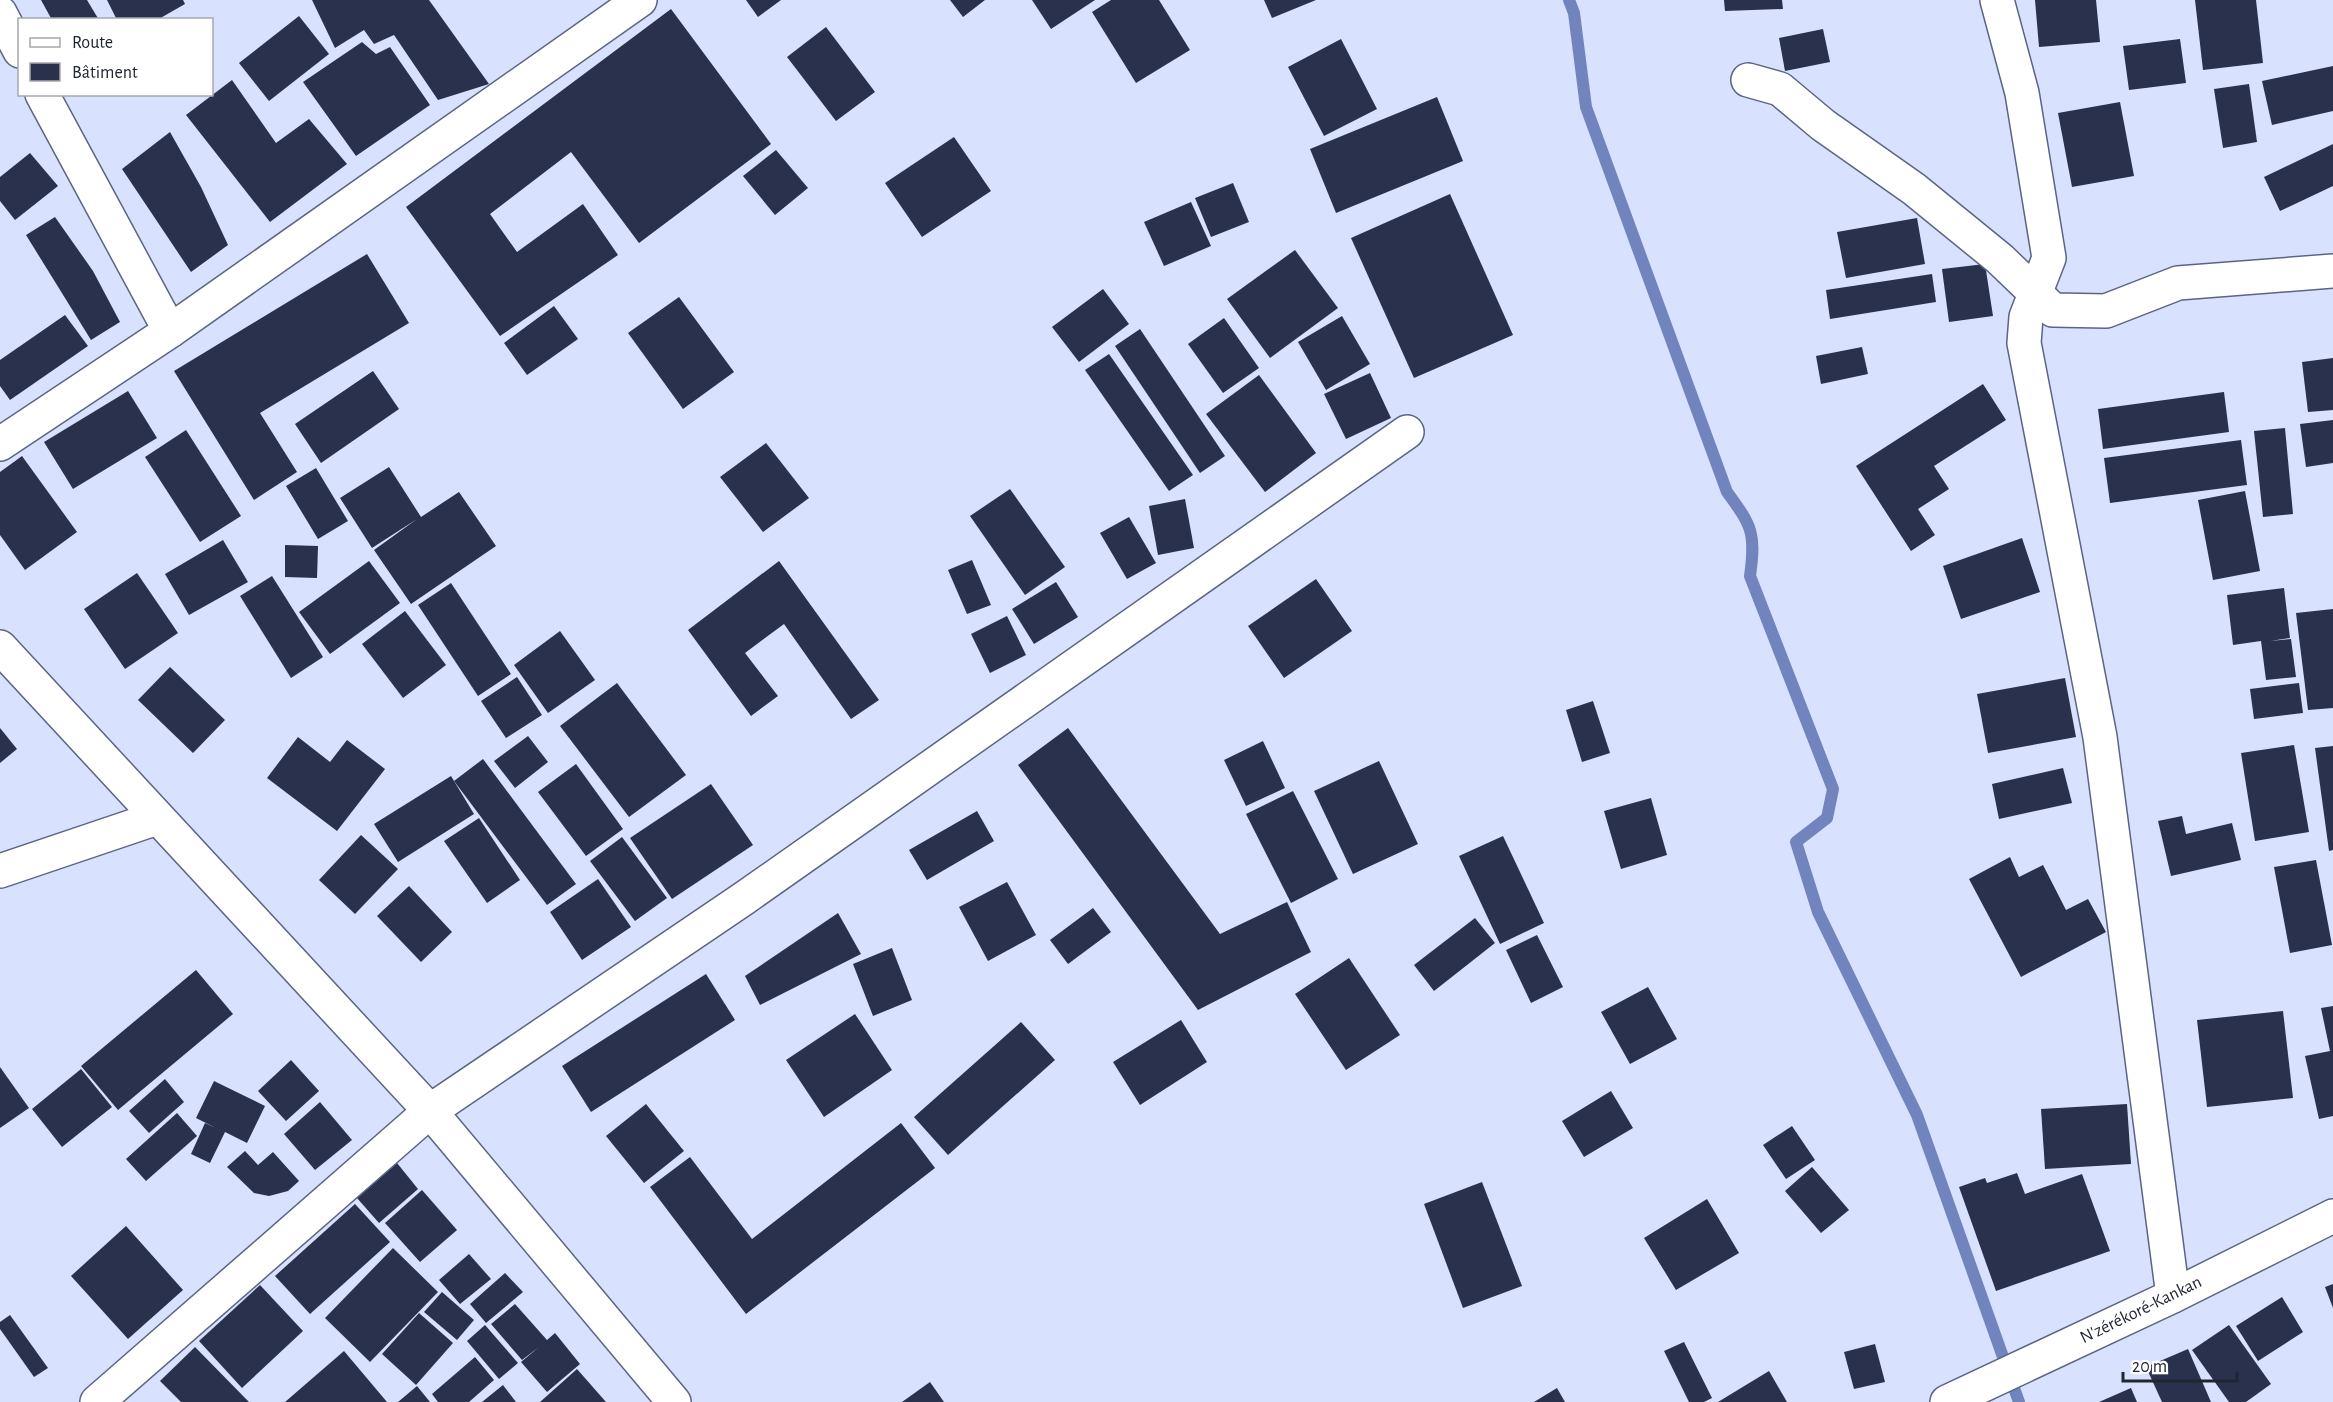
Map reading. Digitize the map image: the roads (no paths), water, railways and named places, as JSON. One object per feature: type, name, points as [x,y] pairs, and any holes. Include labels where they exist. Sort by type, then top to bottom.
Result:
[{"type":"main road","points":[[0,444],[170,331],[640,0]]},
{"type":"main road","points":[[1997,0],[2022,93],[2049,258],[2026,317],[2024,343],[2100,737],[2173,1296]]},
{"type":"main road","points":[[0,13],[18,47]]},
{"type":"main road","points":[[1748,80],[1780,89],[1824,125],[1914,189],[2000,260],[2053,310],[2106,311],[2178,283],[2333,271]]},
{"type":"main road","points":[[43,96],[170,331]]},
{"type":"main road","points":[[97,1402],[430,1111],[743,900],[1407,432]]},
{"type":"main road","points":[[0,647],[430,1111],[674,1402]]},
{"type":"main road","points":[[0,871],[157,818]]},
{"type":"main road","name":"N'zérékoré-Kankan","points":[[1947,1402],[2173,1296],[2333,1215]]},
{"type":"waterway","points":[[1569,0],[1574,13],[1586,107],[1727,492],[1747,522],[1752,539],[1750,576],[1833,789],[1827,818],[1796,842],[1818,912],[1917,1115],[2019,1402]]}]
